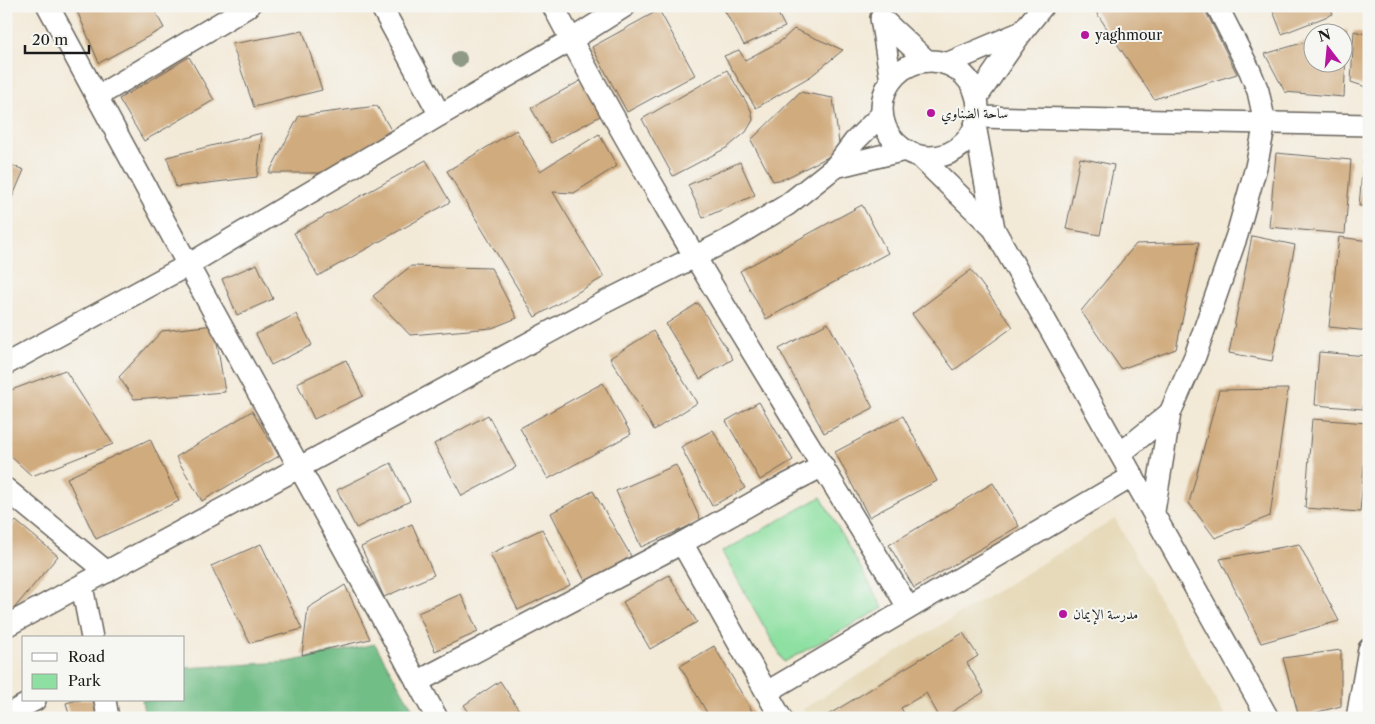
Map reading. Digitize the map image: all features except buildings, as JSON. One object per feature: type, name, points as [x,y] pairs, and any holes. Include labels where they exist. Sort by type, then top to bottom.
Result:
[{"type":"street","points":[[48,6],[188,266],[437,718]]},
{"type":"street","points":[[98,96],[250,6]]},
{"type":"street","points":[[381,6],[440,115]]},
{"type":"street","points":[[553,6],[694,258],[908,607]]},
{"type":"street","points":[[6,364],[188,266],[440,115],[571,40],[625,6]]},
{"type":"street","points":[[835,167],[912,153],[935,157],[950,153],[963,144],[977,113],[1022,32],[1043,6]]},
{"type":"street","points":[[1154,511],[1170,412],[1195,356],[1237,235],[1256,167],[1265,123],[1258,91],[1250,71],[1217,6]]},
{"type":"street","points":[[878,12],[936,63],[960,71],[970,83],[977,113],[994,229]]},
{"type":"street","points":[[878,12],[891,81]]},
{"type":"street","points":[[1022,32],[936,63],[913,64],[901,71],[891,81],[882,106],[886,129],[894,141],[912,153],[994,229],[1121,453],[1132,476],[1154,511],[1268,718]]},
{"type":"street","points":[[977,113],[1369,125]]},
{"type":"street","points":[[6,626],[606,302],[736,236],[774,213],[835,167],[854,142],[882,114]]},
{"type":"street","points":[[1121,453],[1170,412]]},
{"type":"street","points":[[417,682],[682,543],[772,492],[823,466]]},
{"type":"street","points":[[766,692],[1132,476]]},
{"type":"street","points":[[6,489],[107,572]]},
{"type":"street","points":[[682,543],[782,718]]},
{"type":"street","points":[[82,586],[92,636]]},
{"type":"street","points":[[1353,716],[1369,649]]},
{"type":"street","points":[[105,702],[108,718]]},
{"type":"shaded area","name":"مدرسة الإيمان","points":[[1115,519],[1226,718],[808,718],[803,709]]},
{"type":"green space","points":[[821,497],[883,608],[784,662],[722,552]]},
{"type":"green space","points":[[375,644],[418,718],[145,718],[142,702],[185,702],[185,668],[288,662]]},
{"type":"place","name":"yaghmour","points":[[1085,35]]},
{"type":"place","name":"ساحة الضناوي","points":[[931,113]]},
{"type":"place","name":"مدرسة الإيمان","points":[[1063,614]]}]
